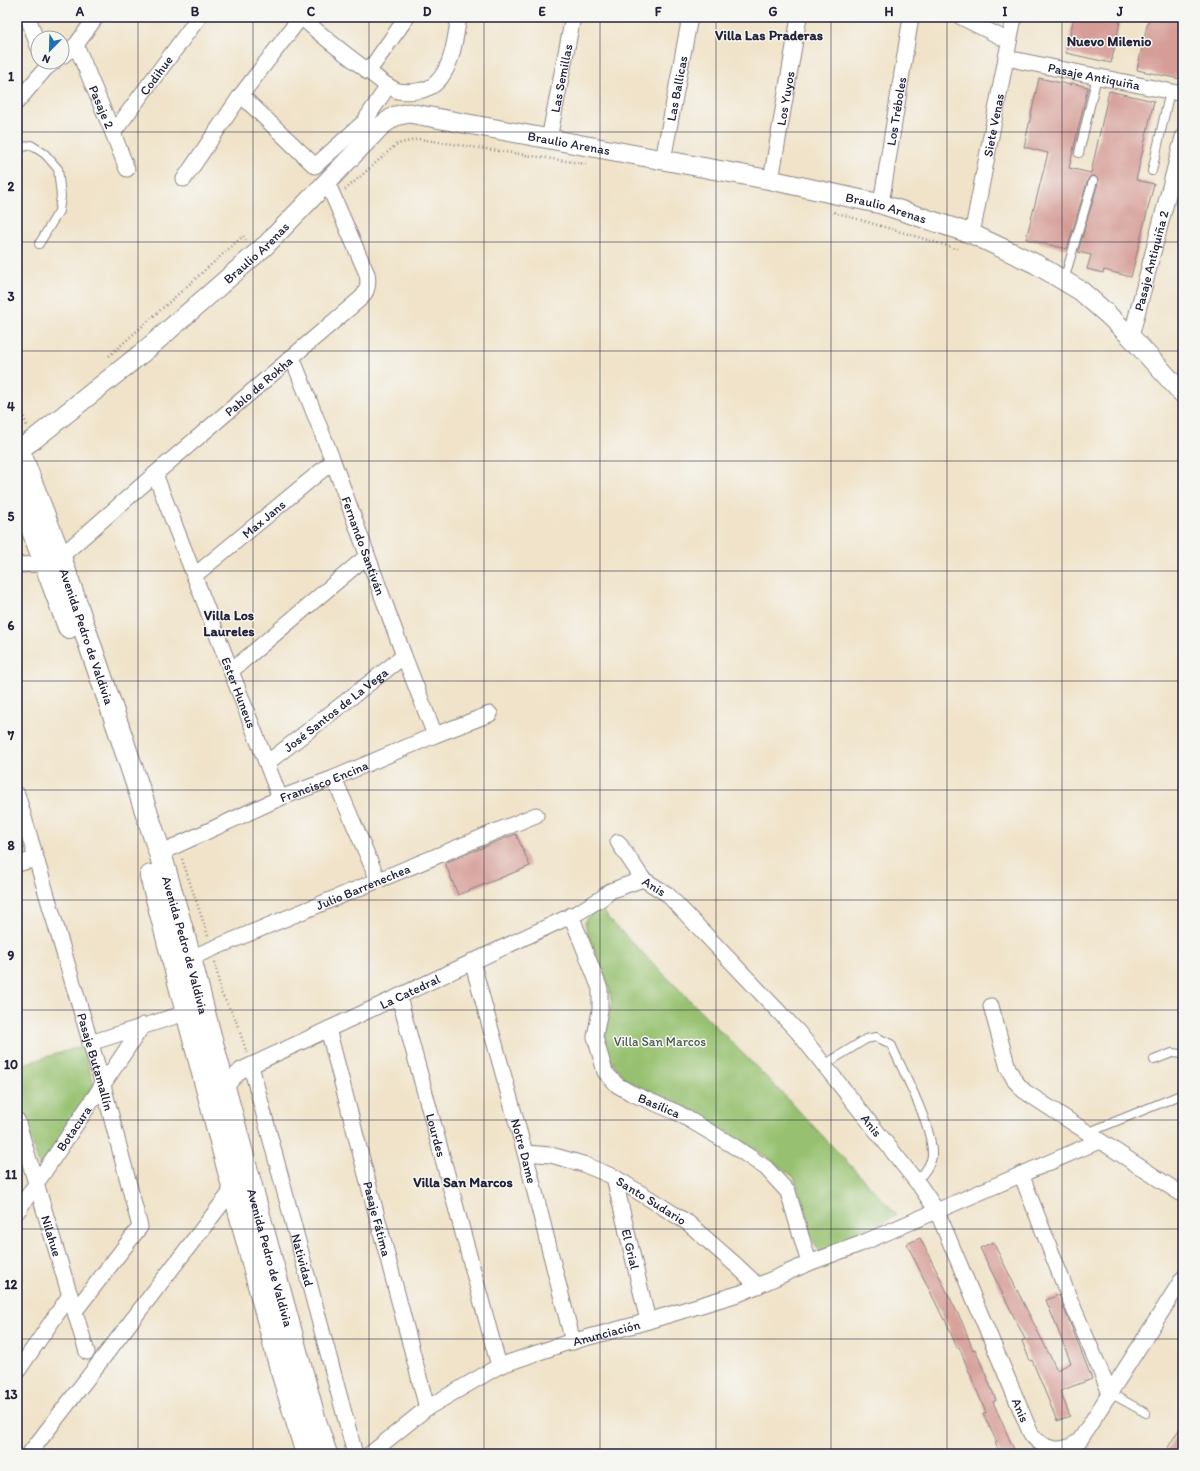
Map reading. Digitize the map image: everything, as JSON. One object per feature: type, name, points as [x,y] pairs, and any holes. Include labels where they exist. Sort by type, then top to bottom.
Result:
[{"type":"main road","name":"Avenida Pedro de Valdivia","points":[[20,444],[76,646],[131,810],[170,944],[194,1010],[218,1065],[313,1413],[326,1454]]},
{"type":"main road","name":"Avenida Pedro de Valdivia","points":[[17,488],[53,561],[110,703],[160,853],[190,958],[194,1010],[234,1189],[280,1365],[307,1454]]},
{"type":"street","points":[[28,17],[32,30]]},
{"type":"street","points":[[70,50],[76,45],[96,17]]},
{"type":"street","name":"Codihue","points":[[113,133],[199,17]]},
{"type":"street","points":[[184,179],[241,95],[301,17],[340,50],[388,86],[399,91],[411,92],[424,90],[436,83],[446,69],[452,50],[459,17]]},
{"type":"street","points":[[368,72],[407,17]]},
{"type":"street","name":"Las Semillas","points":[[549,139],[573,17]]},
{"type":"street","name":"Las Ballicas","points":[[663,160],[690,17]]},
{"type":"street","name":"Los Yuyos","points":[[771,180],[799,17]]},
{"type":"street","name":"Los Tréboles","points":[[881,204],[911,17]]},
{"type":"street","points":[[961,17],[1009,41]]},
{"type":"street","name":"Siete Venas","points":[[968,242],[1014,17]]},
{"type":"street","name":"Pasaje 2","points":[[76,45],[127,169]]},
{"type":"street","name":"Pasaje Antiquiña","points":[[1006,58],[1176,93]]},
{"type":"street","points":[[17,102],[43,70]]},
{"type":"street","points":[[241,95],[315,166],[364,122],[388,86]]},
{"type":"street","name":"Braulio Arenas","points":[[20,444],[33,440],[147,349],[266,245],[387,120],[401,114],[416,114],[771,180],[881,204],[968,242],[1004,248],[1064,280],[1086,295],[1131,337],[1183,394]]},
{"type":"street","name":"Pasaje Antiquiña 2","points":[[1131,337],[1183,137]]},
{"type":"street","name":"Pablo de Rokha","points":[[53,561],[363,296],[368,287],[367,274],[336,199],[327,182]]},
{"type":"street","name":"Fernando Santiván","points":[[292,357],[333,461],[404,656],[435,735]]},
{"type":"street","name":"Max Jans","points":[[194,576],[333,461]]},
{"type":"street","name":"Ester Huneus","points":[[155,474],[280,798]]},
{"type":"street","points":[[231,671],[367,556]]},
{"type":"street","points":[[17,565],[53,561]]},
{"type":"street","name":"José Santos de La Vega","points":[[267,763],[404,656]]},
{"type":"street","name":"Francisco Encina","points":[[160,853],[280,798],[334,778],[435,735],[490,714]]},
{"type":"street","points":[[334,778],[378,880]]},
{"type":"street","name":"Pasaje Butamallín","points":[[17,794],[102,1085],[140,1227],[75,1311]]},
{"type":"street","name":"Julio Barrenechea","points":[[190,958],[536,815]]},
{"type":"street","name":"Anis","points":[[618,842],[643,879],[667,894],[798,1032],[917,1182],[936,1211],[1031,1434],[1036,1440],[1042,1445],[1057,1450],[1069,1447],[1080,1440],[1110,1392]]},
{"type":"street","points":[[17,864],[36,859]]},
{"type":"street","name":"La Catedral","points":[[224,1088],[246,1068],[575,913],[602,898],[610,891],[643,879]]},
{"type":"street","name":"Basílica","points":[[575,913],[600,989],[600,1010],[595,1037],[605,1072],[617,1085],[631,1093],[678,1113],[732,1145],[766,1168],[788,1192],[809,1263]]},
{"type":"street","name":"Notre Dame","points":[[472,961],[525,1153],[573,1342]]},
{"type":"street","name":"Lourdes","points":[[398,997],[498,1366]]},
{"type":"street","points":[[991,1006],[1008,1068],[1015,1081],[1024,1091],[1093,1137],[1182,1192]]},
{"type":"street","points":[[90,1043],[194,1010]]},
{"type":"street","name":"Botacura","points":[[17,1212],[143,1025]]},
{"type":"street","name":"Pasaje Fátima","points":[[328,1029],[428,1408]]},
{"type":"street","points":[[218,1065],[246,1068]]},
{"type":"street","name":"Natividad","points":[[246,1068],[355,1454]]},
{"type":"street","name":"Nilahue","points":[[17,1120],[87,1352]]},
{"type":"street","name":"Anunciación","points":[[370,1454],[428,1408],[498,1366],[573,1342],[741,1293],[809,1263],[860,1244],[1021,1174],[1093,1137]]},
{"type":"street","name":"Santo Sudario","points":[[525,1153],[551,1155],[583,1164],[614,1178],[650,1198],[688,1223],[758,1286]]},
{"type":"street","points":[[1021,1174],[1068,1296],[1110,1392]]},
{"type":"street","name":"El Grial","points":[[614,1178],[648,1321]]},
{"type":"street","points":[[29,1454],[234,1189]]},
{"type":"street","points":[[1110,1392],[1183,1278]]},
{"type":"street","points":[[17,1372],[70,1296]]},
{"type":"lane","points":[[1079,153],[1097,76]]},
{"type":"lane","points":[[1152,171],[1176,93]]},
{"type":"lane","points":[[17,151],[20,148],[31,145],[45,154],[58,170],[61,196],[59,211],[39,244]]},
{"type":"lane","points":[[1064,280],[1093,181]]},
{"type":"lane","points":[[824,1065],[866,1039],[876,1037],[891,1044],[923,1116],[929,1136],[932,1155],[931,1160],[917,1182]]},
{"type":"lane","points":[[1154,1060],[1172,1053],[1183,1054]]},
{"type":"lane","points":[[1093,1137],[1183,1094]]},
{"type":"lane","points":[[1110,1392],[1146,1413]]},
{"type":"path","points":[[336,199],[397,144],[419,139],[588,165]]},
{"type":"path","points":[[830,211],[968,242]]},
{"type":"path","points":[[103,361],[243,236],[256,254]]},
{"type":"path","points":[[20,444],[34,424]]},
{"type":"green space","name":"Villa San Marcos","points":[[597,903],[609,919],[784,1095],[897,1215],[820,1254],[810,1234],[806,1213],[794,1177],[765,1156],[686,1107],[626,1080],[609,1058],[604,1037],[612,1005],[609,988],[587,932],[585,922]]},
{"type":"green space","points":[[82,1046],[94,1085],[40,1168],[17,1092],[17,1066]]},
{"type":"building","points":[[1074,17],[1121,17],[1111,63],[1066,53]]},
{"type":"building","points":[[1149,17],[1183,17],[1183,67],[1180,79],[1137,70]]},
{"type":"building","points":[[1039,78],[1088,87],[1069,168],[1091,173],[1109,91],[1154,101],[1136,180],[1154,184],[1131,277],[1104,270],[1103,273],[1087,269],[1091,255],[1078,252],[1098,183],[1098,179],[1095,176],[1091,176],[1088,179],[1067,249],[1026,239],[1048,153],[1024,147]]},
{"type":"building","points":[[516,834],[530,866],[458,895],[445,863]]},
{"type":"building","points":[[920,1238],[962,1322],[973,1350],[975,1349],[996,1400],[993,1402],[1016,1454],[1000,1454],[995,1443],[997,1442],[983,1414],[986,1413],[959,1347],[957,1348],[945,1319],[944,1320],[907,1244]]},
{"type":"building","points":[[993,1242],[1057,1370],[1071,1363],[1046,1300],[1059,1295],[1092,1379],[1060,1391],[1070,1416],[1057,1421],[1032,1360],[1030,1361],[1022,1341],[1025,1339],[980,1248]]},
{"type":"building","points":[[1183,1423],[1183,1454],[1164,1454]]},
{"type":"district","name":"Villa Las Praderas","points":[[769,35]]},
{"type":"district","name":"Nuevo Milenio","points":[[1109,41]]},
{"type":"district","name":"Villa Los Laureles","points":[[229,624]]},
{"type":"district","name":"Villa San Marcos","points":[[463,1182]]}]
